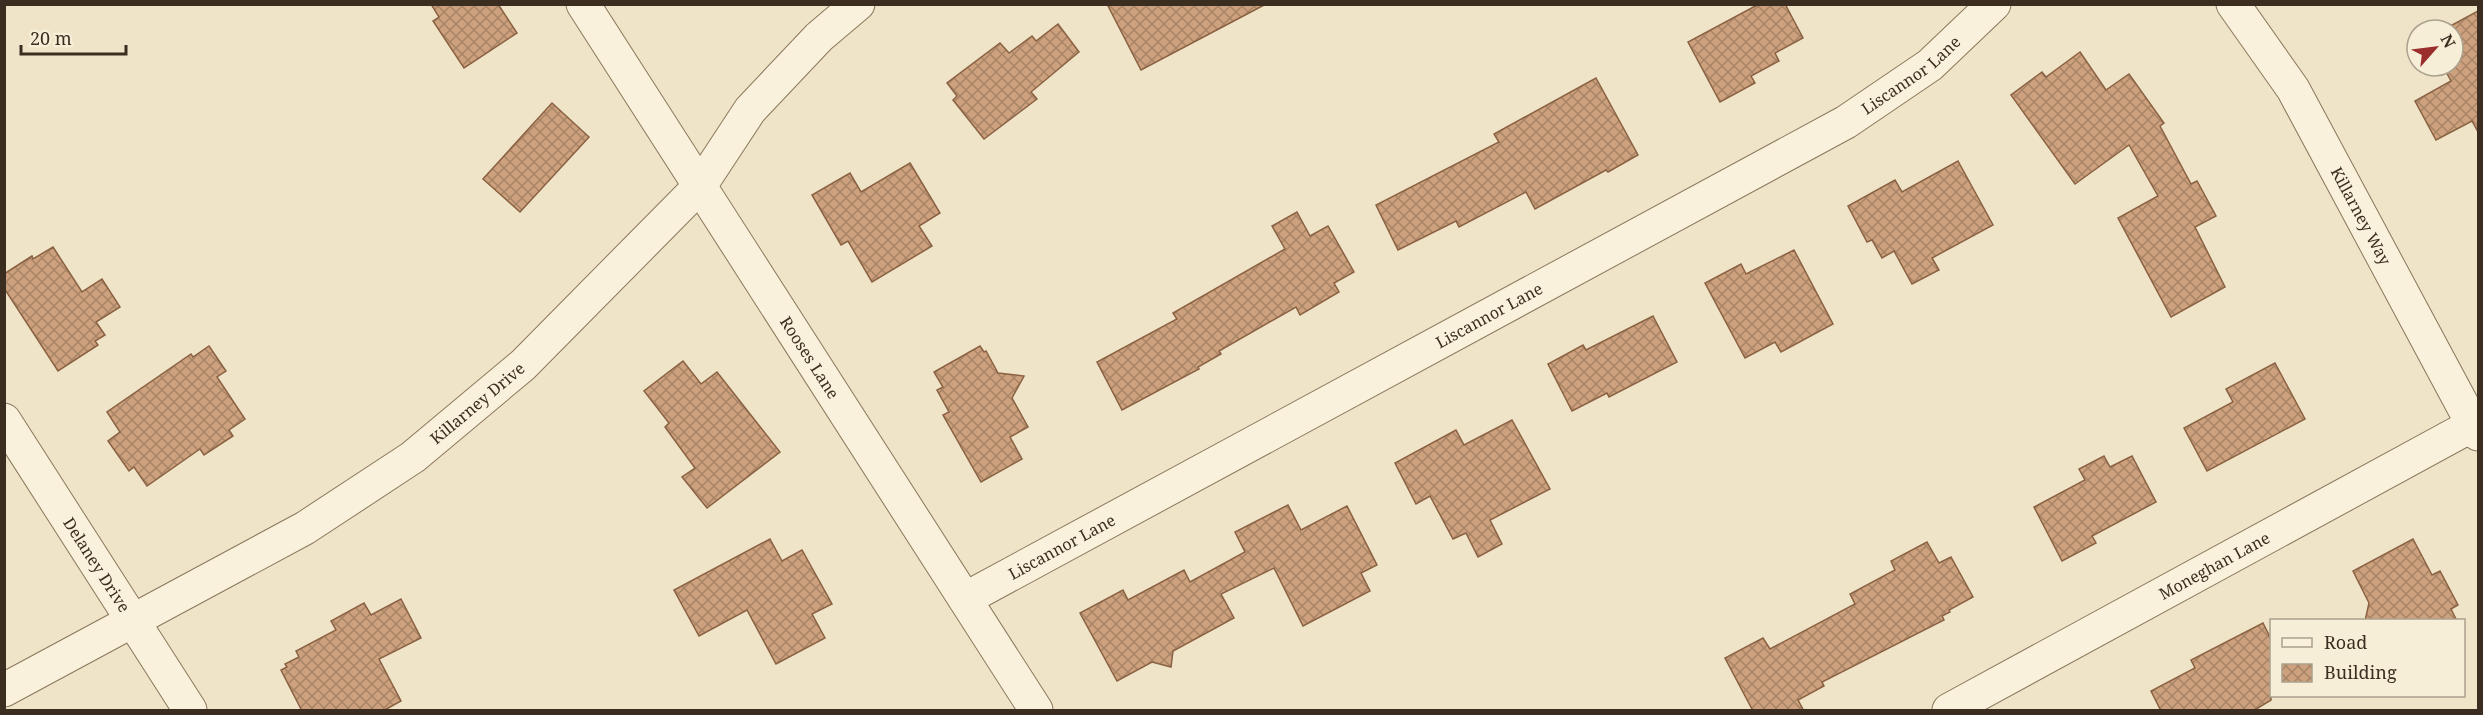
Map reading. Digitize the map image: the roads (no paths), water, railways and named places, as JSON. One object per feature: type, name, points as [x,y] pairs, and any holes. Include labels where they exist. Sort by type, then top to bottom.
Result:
[{"type":"street","name":"Rooses Lane","points":[[583,4],[1036,711]]},
{"type":"street","name":"Killarney Drive","points":[[4,690],[305,528],[413,457],[523,365],[700,186],[750,110],[819,37],[858,4]]},
{"type":"street","name":"Liscannor Lane","points":[[965,599],[1846,122],[1930,65],[1994,4]]},
{"type":"street","name":"Killarney Way","points":[[2233,4],[2293,89],[2477,427]]},
{"type":"street","name":"Delaney Drive","points":[[4,420],[190,711]]},
{"type":"street","name":"Moneghan Lane","points":[[1949,711],[2477,427]]}]
